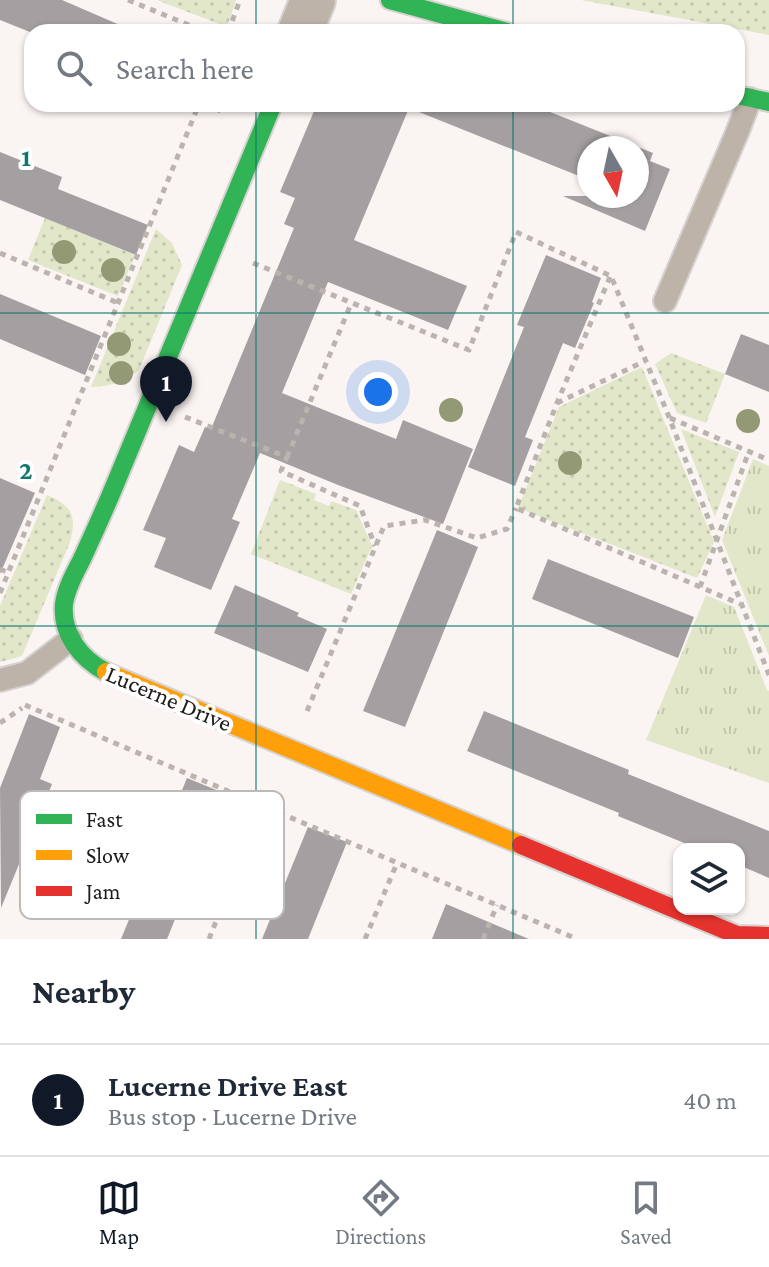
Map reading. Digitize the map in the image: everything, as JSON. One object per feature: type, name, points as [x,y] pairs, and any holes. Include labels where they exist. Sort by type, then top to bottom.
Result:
[{"type":"street","points":[[303,24],[313,0]]},
{"type":"street","points":[[390,0],[478,24]]},
{"type":"street","points":[[71,639],[65,623],[67,590],[103,513],[270,112]]},
{"type":"street","name":"Lucerne Drive","points":[[71,639],[93,665],[110,674],[736,937],[769,936]]},
{"type":"lane","points":[[665,301],[752,99]]},
{"type":"lane","points":[[0,680],[27,673],[71,639]]},
{"type":"path","points":[[128,0],[186,24]]},
{"type":"path","points":[[231,24],[240,0]]},
{"type":"path","points":[[0,593],[196,112]]},
{"type":"path","points":[[213,247],[469,350],[516,232],[611,276],[769,675]]},
{"type":"path","points":[[0,253],[118,303]]},
{"type":"path","points":[[291,750],[384,526],[425,520],[477,538],[507,529],[611,276]]},
{"type":"path","points":[[351,304],[281,471],[360,506],[375,547]]},
{"type":"path","points":[[557,403],[645,361]]},
{"type":"path","points":[[149,403],[287,457]]},
{"type":"path","points":[[669,417],[769,460]]},
{"type":"path","points":[[700,587],[749,451]]},
{"type":"path","points":[[516,508],[741,604]]},
{"type":"path","points":[[0,569],[9,573]]},
{"type":"path","points":[[13,700],[227,791]]},
{"type":"path","points":[[0,723],[27,706]]},
{"type":"path","points":[[284,815],[577,939]]},
{"type":"path","points":[[365,939],[397,863]]},
{"type":"path","points":[[483,939],[497,905]]},
{"type":"path","points":[[209,939],[217,919]]},
{"type":"green space","points":[[157,0],[236,0],[228,24],[219,24]]},
{"type":"green space","points":[[581,0],[769,0],[769,35],[745,31],[745,24],[710,24]]},
{"type":"green space","points":[[45,218],[135,255],[118,296],[28,260]]},
{"type":"green space","points":[[156,229],[172,243],[182,265],[139,370],[116,383],[91,387]]},
{"type":"green space","points":[[671,353],[725,374],[706,423],[677,413],[655,364]]},
{"type":"green space","points":[[642,367],[714,542],[697,578],[518,508],[559,407]]},
{"type":"green space","points":[[681,429],[739,452],[715,517]]},
{"type":"green space","points":[[753,459],[769,466],[769,656],[722,540]]},
{"type":"green space","points":[[280,480],[316,494],[314,500],[329,506],[331,501],[356,510],[372,546],[351,594],[251,554]]},
{"type":"green space","points":[[47,495],[62,503],[70,512],[73,525],[70,542],[22,656],[0,662],[0,606]]},
{"type":"green space","points":[[706,595],[734,607],[769,691],[769,783],[646,740]]},
{"type":"building","points":[[0,0],[62,0],[118,24],[24,24],[24,30],[0,20]]},
{"type":"building","points":[[314,112],[407,112],[354,240],[467,286],[448,330],[328,282],[282,393],[396,439],[403,420],[473,449],[443,524],[260,453],[232,519],[240,522],[211,590],[154,567],[166,538],[143,530],[179,445],[194,452],[205,427],[211,429],[294,228],[284,224],[295,198],[280,192]]},
{"type":"building","points":[[419,112],[550,112],[610,136],[577,136],[577,175]]},
{"type":"building","points":[[649,151],[653,153],[650,161],[670,169],[645,231],[591,208],[649,208]]},
{"type":"building","points":[[0,152],[62,177],[58,189],[148,225],[136,255],[0,200]]},
{"type":"building","points":[[563,196],[577,196],[577,202]]},
{"type":"building","points":[[546,255],[601,278],[575,348],[563,343],[525,437],[533,440],[515,486],[468,467],[524,327],[517,325]]},
{"type":"building","points":[[0,294],[101,336],[85,375],[0,339]]},
{"type":"building","points":[[741,334],[769,345],[769,392],[725,374]]},
{"type":"building","points":[[0,478],[35,493],[0,574]]},
{"type":"building","points":[[437,530],[478,547],[405,727],[363,711]]},
{"type":"building","points":[[548,559],[694,617],[678,658],[532,599]]},
{"type":"building","points":[[235,585],[327,629],[308,672],[214,633]]},
{"type":"building","points":[[484,711],[629,770],[628,774],[769,831],[769,878],[745,868],[745,843],[684,843],[467,751]]},
{"type":"building","points":[[29,714],[60,727],[40,779],[52,784],[49,791],[20,791],[20,862],[1,908],[0,788]]},
{"type":"building","points":[[187,778],[219,791],[182,791]]},
{"type":"building","points":[[308,827],[347,842],[308,939],[262,939],[270,919],[284,919],[284,885]]},
{"type":"building","points":[[446,904],[529,939],[432,939]]},
{"type":"building","points":[[129,919],[175,919],[167,939],[121,939]]},
{"type":"traffic: fast","points":[[390,0],[478,24]]},
{"type":"traffic: fast","points":[[745,97],[769,102]]},
{"type":"traffic: fast","points":[[106,672],[88,660],[69,635],[64,615],[67,592],[270,112]]},
{"type":"traffic: slow","points":[[106,672],[521,845]]},
{"type":"traffic: jam","points":[[521,845],[737,935],[769,936]]},
{"type":"place","name":"Lucerne Drive East","points":[[166,422]]}]
